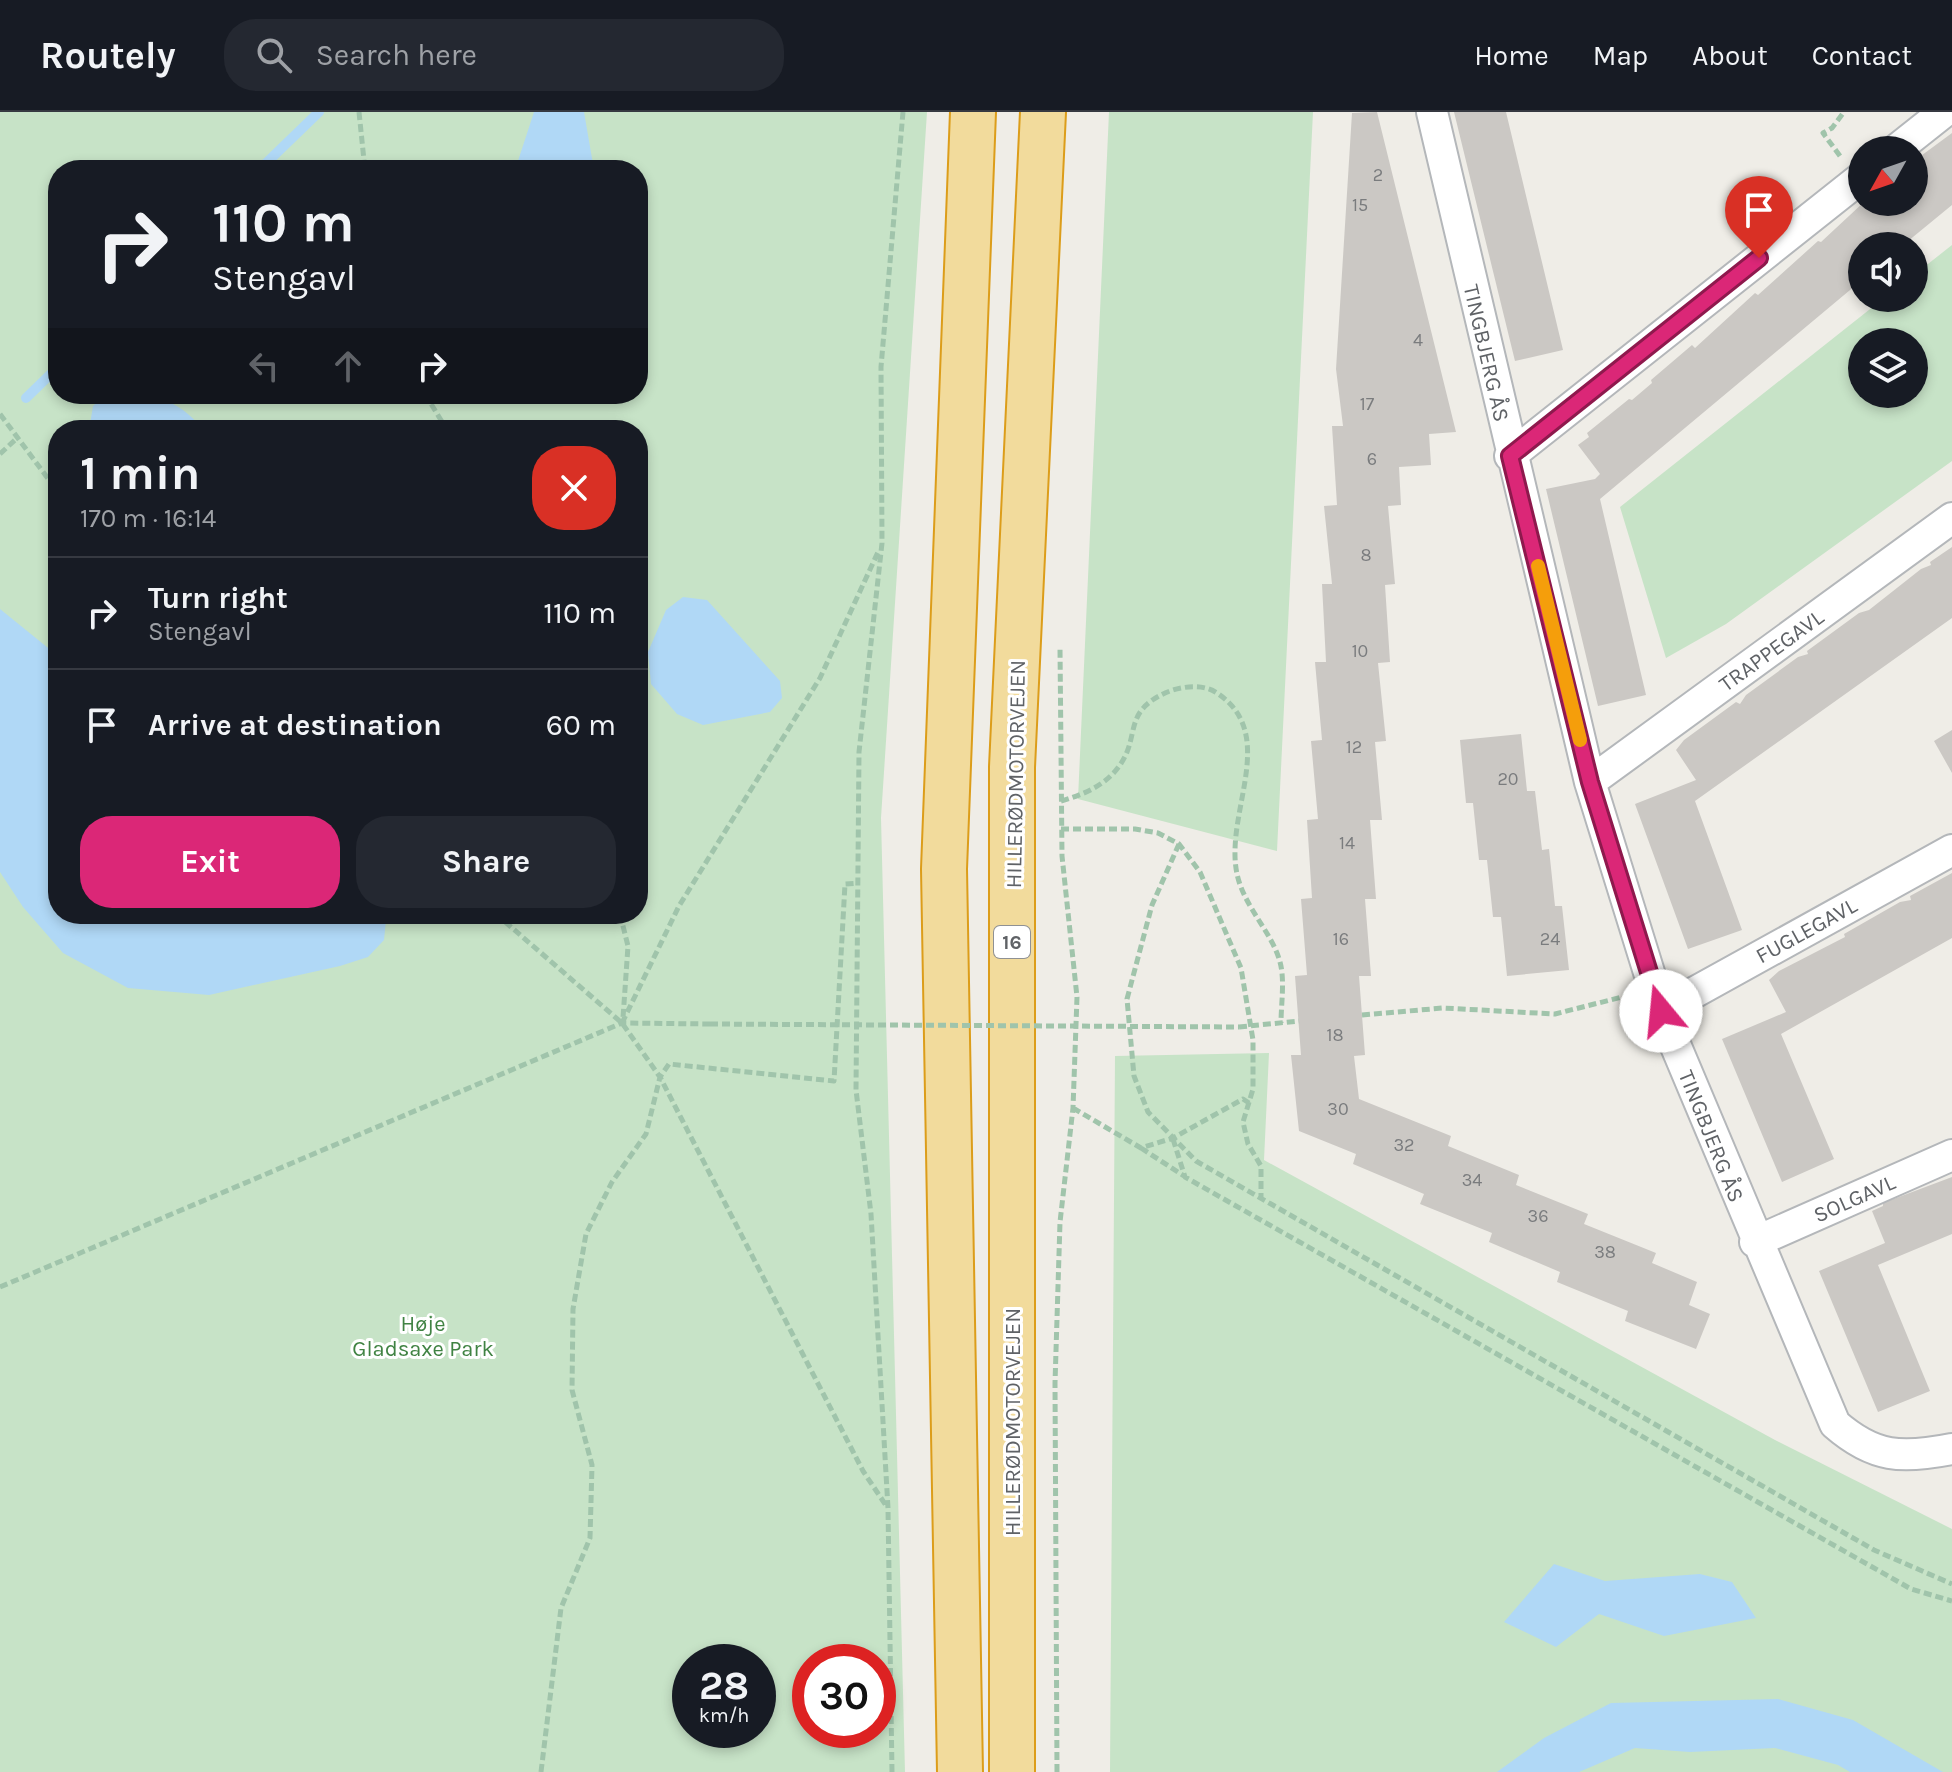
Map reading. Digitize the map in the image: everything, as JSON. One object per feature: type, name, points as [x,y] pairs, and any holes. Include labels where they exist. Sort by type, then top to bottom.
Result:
[{"type":"highway","points":[[960,1772],[944,869],[973,112]]},
{"type":"highway","name":"HILLERØDMOTORVEJEN","points":[[1012,1772],[1012,767],[1043,112]]},
{"type":"street","name":"TINGBJERG ÅS","points":[[1432,112],[1510,456],[1590,782],[1657,999],[1755,1242],[1835,1424],[1857,1443],[1886,1454],[1918,1456],[1952,1449]]},
{"type":"street","points":[[1914,136],[1944,112]]},
{"type":"street","points":[[1510,456],[1848,188]]},
{"type":"street","name":"TRAPPEGAVL","points":[[1590,782],[1952,518]]},
{"type":"street","name":"FUGLEGAVL","points":[[1657,999],[1952,850]]},
{"type":"street","name":"SOLGAVL","points":[[1755,1242],[1952,1155]]},
{"type":"path","points":[[359,112],[364,160]]},
{"type":"path","points":[[892,1772],[888,1508],[871,1214],[856,1090],[859,752],[882,543],[881,367],[903,112]]},
{"type":"path","points":[[1844,112],[1832,128],[1823,133],[1848,163]]},
{"type":"path","points":[[1,418],[48,479]]},
{"type":"path","points":[[0,454],[16,439]]},
{"type":"path","points":[[622,1023],[679,906],[820,678],[882,543]]},
{"type":"path","points":[[1057,1772],[1055,1383],[1060,1222],[1073,1108],[1077,997],[1061,829],[1060,647]]},
{"type":"path","points":[[1061,801],[1106,782],[1127,752],[1133,722],[1157,697],[1181,688],[1209,688],[1235,705],[1248,732],[1247,770],[1235,833],[1237,874],[1249,908],[1280,962],[1281,1023]]},
{"type":"path","points":[[1061,829],[1135,829],[1158,833],[1179,844],[1200,872],[1241,968],[1248,1026],[1253,1040],[1253,1089],[1243,1122],[1248,1144],[1261,1166],[1261,1199]]},
{"type":"path","points":[[1179,844],[1152,905],[1127,999],[1134,1076],[1148,1112],[1196,1161],[1874,1550],[1952,1584]]},
{"type":"path","points":[[541,1772],[561,1608],[590,1538],[592,1465],[572,1390],[573,1309],[586,1234],[612,1182],[646,1134],[660,1077],[669,1064],[834,1081],[845,884],[859,883]]},
{"type":"path","points":[[508,924],[622,1023],[660,1077],[863,1471],[888,1508]]},
{"type":"path","points":[[622,924],[628,946],[622,1023]]},
{"type":"path","points":[[1362,1015],[1443,1008],[1555,1014],[1657,999]]},
{"type":"path","points":[[0,1287],[622,1023],[1239,1027],[1299,1021]]},
{"type":"path","points":[[1141,1148],[1173,1138],[1243,1099],[1249,1103]]},
{"type":"path","points":[[1073,1108],[1185,1177],[1911,1589],[1952,1601]]},
{"type":"path","points":[[1173,1138],[1185,1177]]},
{"type":"green space","name":"Høje Gladsaxe Park","points":[[0,112],[927,112],[881,818],[905,1772],[0,1772]]},
{"type":"green space","points":[[1109,112],[1313,112],[1277,851],[1078,799]]},
{"type":"green space","points":[[1952,245],[1952,461],[1726,624],[1666,658],[1620,507],[1866,312],[1928,312],[1928,264]]},
{"type":"green space","points":[[1269,1053],[1264,1160],[1775,1440],[1952,1529],[1952,1772],[1110,1772],[1115,1056]]},
{"type":"water","points":[[534,112],[584,112],[592,160],[518,160]]},
{"type":"water","points":[[173,404],[195,420],[91,420],[93,406]]},
{"type":"water","points":[[683,597],[707,600],[780,681],[782,698],[770,712],[703,725],[677,714],[651,684],[648,652],[666,610]]},
{"type":"water","points":[[0,609],[48,648],[48,924],[386,924],[384,940],[368,957],[340,966],[209,995],[128,988],[63,953],[23,907],[0,872]]},
{"type":"water","points":[[1554,1564],[1605,1581],[1700,1574],[1732,1582],[1756,1618],[1664,1636],[1599,1614],[1556,1647],[1504,1622]]},
{"type":"water","points":[[1778,1699],[1853,1720],[1943,1772],[1850,1772],[1838,1765],[1775,1748],[1690,1752],[1635,1748],[1579,1772],[1497,1772],[1544,1738],[1611,1703]]},
{"type":"building","points":[[1377,112],[1456,432],[1429,434],[1431,465],[1399,467],[1401,505],[1388,506],[1395,584],[1385,585],[1390,662],[1378,663],[1386,741],[1375,742],[1382,820],[1370,820],[1376,899],[1365,899],[1371,976],[1359,976],[1365,1055],[1354,1056],[1359,1099],[1451,1136],[1448,1146],[1519,1175],[1516,1185],[1588,1214],[1584,1224],[1656,1253],[1652,1263],[1697,1282],[1689,1305],[1710,1314],[1696,1349],[1625,1321],[1628,1311],[1557,1282],[1560,1272],[1489,1242],[1492,1233],[1420,1204],[1424,1194],[1353,1164],[1356,1154],[1299,1131],[1291,1055],[1301,1055],[1295,976],[1307,975],[1301,899],[1312,898],[1307,820],[1318,819],[1311,741],[1322,740],[1315,662],[1326,662],[1322,584],[1332,584],[1324,506],[1337,505],[1332,426],[1343,426],[1336,369],[1352,113]]},
{"type":"building","points":[[1454,112],[1506,112],[1563,350],[1515,361]]},
{"type":"building","points":[[1952,133],[1952,205],[1919,232],[1848,232],[1848,292],[1600,499],[1646,695],[1598,706],[1546,489],[1595,479],[1600,474],[1578,445],[1589,437],[1587,433],[1629,399],[1632,400],[1692,345],[1695,348],[1755,293],[1758,295],[1849,216],[1928,216],[1928,151]]},
{"type":"building","points":[[1952,547],[1952,618],[1695,801],[1742,930],[1688,949],[1635,804],[1696,780],[1676,750],[1684,740],[1736,702],[1740,704],[1746,695],[1798,657],[1808,654],[1807,651],[1859,613],[1869,610]]},
{"type":"building","points":[[1952,730],[1952,773],[1934,741]]},
{"type":"building","points":[[1521,734],[1527,791],[1535,791],[1542,850],[1549,849],[1555,906],[1562,906],[1569,970],[1507,976],[1501,917],[1493,917],[1487,860],[1479,860],[1473,803],[1466,803],[1460,740]]},
{"type":"building","points":[[1952,873],[1952,938],[1781,1034],[1834,1159],[1782,1182],[1722,1039],[1786,1012],[1769,980],[1779,971],[1845,937],[1844,934],[1900,902],[1911,900],[1910,896]]},
{"type":"building","points":[[1952,1177],[1952,1234],[1878,1265],[1930,1391],[1878,1412],[1819,1271],[1885,1243],[1872,1211],[1883,1206],[1883,1203]]},
{"type":"waterway","points":[[269,160],[319,112]]},
{"type":"waterway","points":[[26,398],[48,377]]},
{"type":"slow traffic","points":[[1538,566],[1580,740]]},
{"type":"route","points":[[1661,1011],[1590,782],[1510,456],[1759,258]]}]
